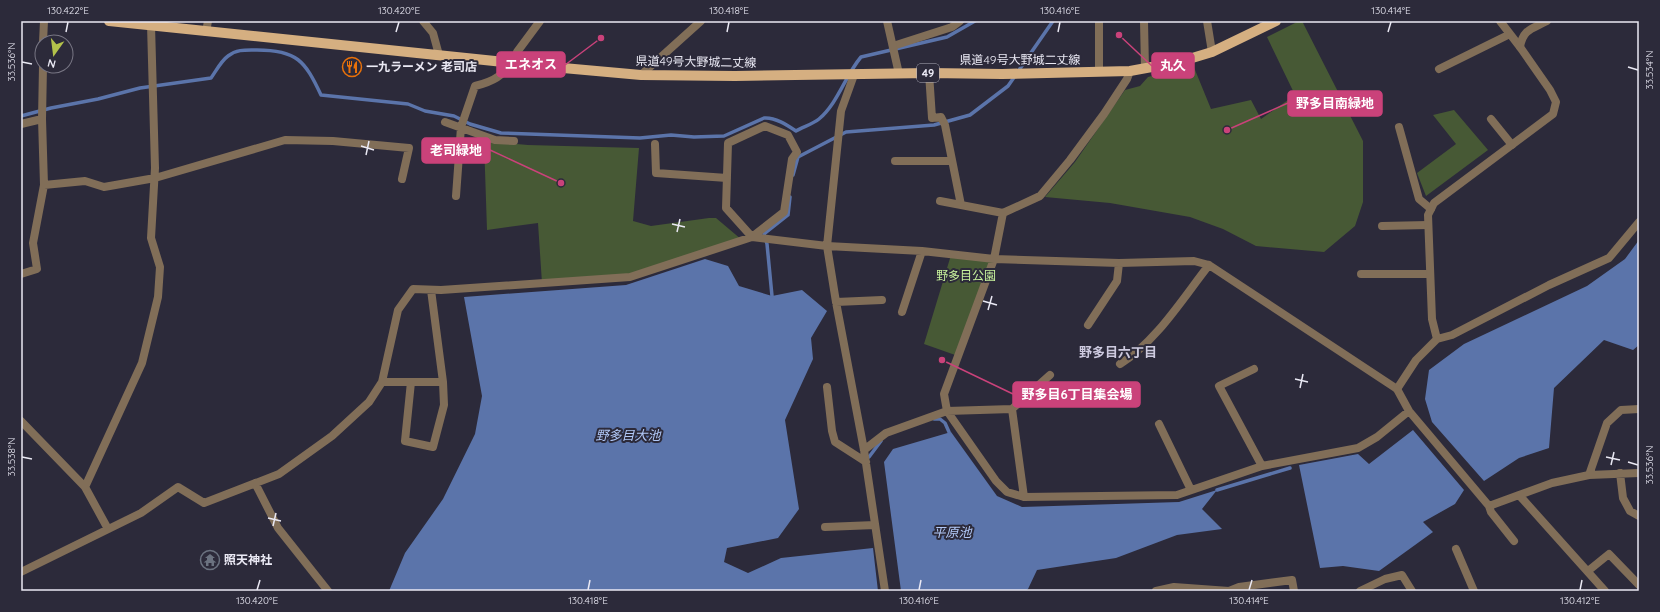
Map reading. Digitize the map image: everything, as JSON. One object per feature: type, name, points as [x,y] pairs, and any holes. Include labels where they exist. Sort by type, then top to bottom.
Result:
[{"type":"main road","name":"県道49号大野城二丈線","points":[[109,21],[641,75],[735,76],[930,73],[1021,74],[1130,71],[1179,62],[1212,52],[1276,21]]},
{"type":"street","points":[[43,34],[44,21]]},
{"type":"street","points":[[206,32],[208,21]]},
{"type":"street","points":[[423,21],[433,33],[439,55]]},
{"type":"street","points":[[456,196],[461,127],[475,86],[486,83],[501,75],[540,21]]},
{"type":"street","points":[[641,75],[701,21]]},
{"type":"street","points":[[887,21],[896,55],[899,74]]},
{"type":"street","points":[[893,46],[952,27],[960,21]]},
{"type":"street","points":[[1098,72],[1099,21]]},
{"type":"street","points":[[1144,21],[1145,69]]},
{"type":"street","points":[[1207,21],[1212,52]]},
{"type":"street","points":[[1437,339],[1432,319],[1428,225],[1428,215],[1431,209],[1434,204],[1553,114],[1556,102],[1550,90],[1500,21]]},
{"type":"street","points":[[1520,47],[1522,38],[1528,31],[1547,21]]},
{"type":"street","points":[[86,487],[142,363],[158,297],[160,267],[151,238],[155,178],[151,26]]},
{"type":"street","points":[[1439,69],[1510,34]]},
{"type":"street","points":[[940,201],[1003,213],[1040,196],[1070,160],[1104,114],[1127,79],[1130,71]]},
{"type":"street","points":[[930,73],[932,118],[943,121],[961,205]]},
{"type":"street","points":[[21,274],[37,269],[33,243],[44,186],[42,117],[43,74]]},
{"type":"street","points":[[854,75],[841,111],[827,246],[864,450],[885,591]]},
{"type":"street","points":[[21,124],[42,117]]},
{"type":"street","points":[[1491,119],[1512,145]]},
{"type":"street","points":[[445,122],[495,140],[514,142]]},
{"type":"street","points":[[21,572],[141,513],[178,487],[204,503],[279,474],[332,436],[369,402],[382,382],[398,310],[413,289],[432,290],[630,277],[752,237],[784,212],[792,159],[797,152],[788,135],[765,126],[728,143],[726,208],[752,237],[827,246],[922,251],[994,259],[1118,263],[1194,261],[1209,265],[1397,389],[1409,411],[1489,506],[1491,512],[1514,541]]},
{"type":"street","points":[[1400,127],[1420,199],[1431,209]]},
{"type":"street","points":[[44,186],[85,181],[104,187],[155,178],[285,140],[333,140],[409,148],[402,179]]},
{"type":"street","points":[[655,144],[656,173],[727,178]]},
{"type":"street","points":[[895,161],[952,161]]},
{"type":"street","points":[[1003,213],[994,259],[944,394],[947,411],[996,481],[1007,492],[1024,497],[1177,495],[1262,466],[1358,448],[1377,437],[1409,411]]},
{"type":"street","points":[[1397,389],[1416,360],[1437,339],[1452,335],[1549,285],[1609,258],[1639,222]]},
{"type":"street","points":[[1382,226],[1428,225]]},
{"type":"street","points":[[902,312],[922,251]]},
{"type":"street","points":[[1088,325],[1117,281],[1118,263]]},
{"type":"street","points":[[1120,364],[1134,356],[1152,338],[1209,265]]},
{"type":"street","points":[[1361,274],[1430,274]]},
{"type":"street","points":[[412,382],[405,442],[433,447],[444,405],[432,290]]},
{"type":"street","points":[[836,302],[882,300]]},
{"type":"street","points":[[1254,369],[1219,386],[1262,466]]},
{"type":"street","points":[[864,450],[886,433],[947,411],[1012,409],[1050,375]]},
{"type":"street","points":[[382,382],[442,382]]},
{"type":"street","points":[[827,388],[832,431],[835,442],[866,462]]},
{"type":"street","points":[[1012,409],[1024,497]]},
{"type":"street","points":[[1589,475],[1607,423],[1621,410],[1639,409]]},
{"type":"street","points":[[21,421],[86,487],[108,529]]},
{"type":"street","points":[[1160,424],[1191,490]]},
{"type":"street","points":[[1620,473],[1623,498],[1630,511],[1639,516]]},
{"type":"street","points":[[1489,506],[1552,483],[1589,475],[1639,473]]},
{"type":"street","points":[[255,483],[278,528],[328,591]]},
{"type":"street","points":[[1519,495],[1588,571],[1604,591]]},
{"type":"street","points":[[825,527],[875,525]]},
{"type":"street","points":[[1456,549],[1474,591]]},
{"type":"street","points":[[1588,571],[1609,554],[1639,585]]},
{"type":"street","points":[[1360,591],[1385,579],[1402,575],[1412,591]]},
{"type":"street","points":[[1156,591],[1174,587],[1190,590],[1230,591],[1239,587],[1292,580],[1294,591]]},
{"type":"green space","points":[[1299,21],[1302,21],[1363,141],[1363,202],[1355,226],[1324,252],[1256,246],[1223,229],[1190,217],[1110,203],[1045,197],[1075,162],[1125,90],[1140,86],[1148,77],[1193,65],[1211,109],[1251,100],[1261,119],[1295,95],[1267,37]]},
{"type":"green space","points":[[1454,110],[1488,150],[1426,196],[1417,173],[1456,144],[1433,115]]},
{"type":"green space","points":[[484,141],[528,145],[639,148],[633,221],[651,226],[716,218],[742,240],[630,277],[542,283],[538,223],[487,230]]},
{"type":"green space","name":"野多目公園","points":[[951,255],[994,259],[958,356],[924,344]]},
{"type":"water","points":[[1639,240],[1639,345],[1633,350],[1604,340],[1554,388],[1549,448],[1519,458],[1484,481],[1432,422],[1425,399],[1429,370],[1464,344],[1587,286],[1625,259]]},
{"type":"water","name":"野多目大池","points":[[705,259],[728,266],[739,286],[772,296],[802,290],[827,311],[811,338],[813,359],[785,420],[799,509],[778,538],[727,548],[724,562],[748,573],[781,558],[873,548],[878,591],[389,591],[405,553],[443,499],[475,434],[482,396],[464,297],[626,285]]},
{"type":"water","points":[[1413,430],[1464,490],[1455,504],[1423,522],[1433,532],[1379,571],[1343,566],[1320,568],[1299,465],[1358,454],[1369,464]]},
{"type":"water","name":"平原池","points":[[951,432],[997,496],[1022,507],[1179,502],[1217,490],[1202,509],[1222,529],[1177,535],[1116,558],[1037,570],[1028,589],[1025,591],[901,591],[884,462],[893,449]]},
{"type":"waterway","points":[[21,116],[140,88],[211,78],[223,61],[231,54],[242,50],[257,50],[282,52],[291,55],[304,66],[321,95],[408,104],[425,111],[454,116],[470,124],[501,133],[640,138],[671,135],[694,137],[724,136],[764,118],[777,120],[796,131],[817,121],[826,113],[850,72],[861,57],[947,37],[975,21]]},
{"type":"waterway","points":[[793,175],[798,157],[846,132],[934,125],[970,115],[1008,86],[1053,21]]},
{"type":"waterway","points":[[772,296],[767,244],[764,234],[788,215],[790,197]]},
{"type":"waterway","points":[[934,419],[940,419],[945,423],[949,432]]},
{"type":"waterway","points":[[869,457],[881,441]]},
{"type":"waterway","points":[[1217,490],[1290,468]]},
{"type":"place","name":"丸久","points":[[1119,35]]},
{"type":"place","name":"エネオス","points":[[601,38]]},
{"type":"place","name":"一九ラーメン 老司店","points":[[352,67]]},
{"type":"place","name":"野多目南緑地","points":[[1227,130]]},
{"type":"place","name":"老司緑地","points":[[561,183]]},
{"type":"place","name":"野多目6丁目集会場","points":[[942,360]]},
{"type":"place","name":"照天神社","points":[[210,560]]},
{"type":"district","name":"野多目六丁目","points":[[1118,352]]}]
